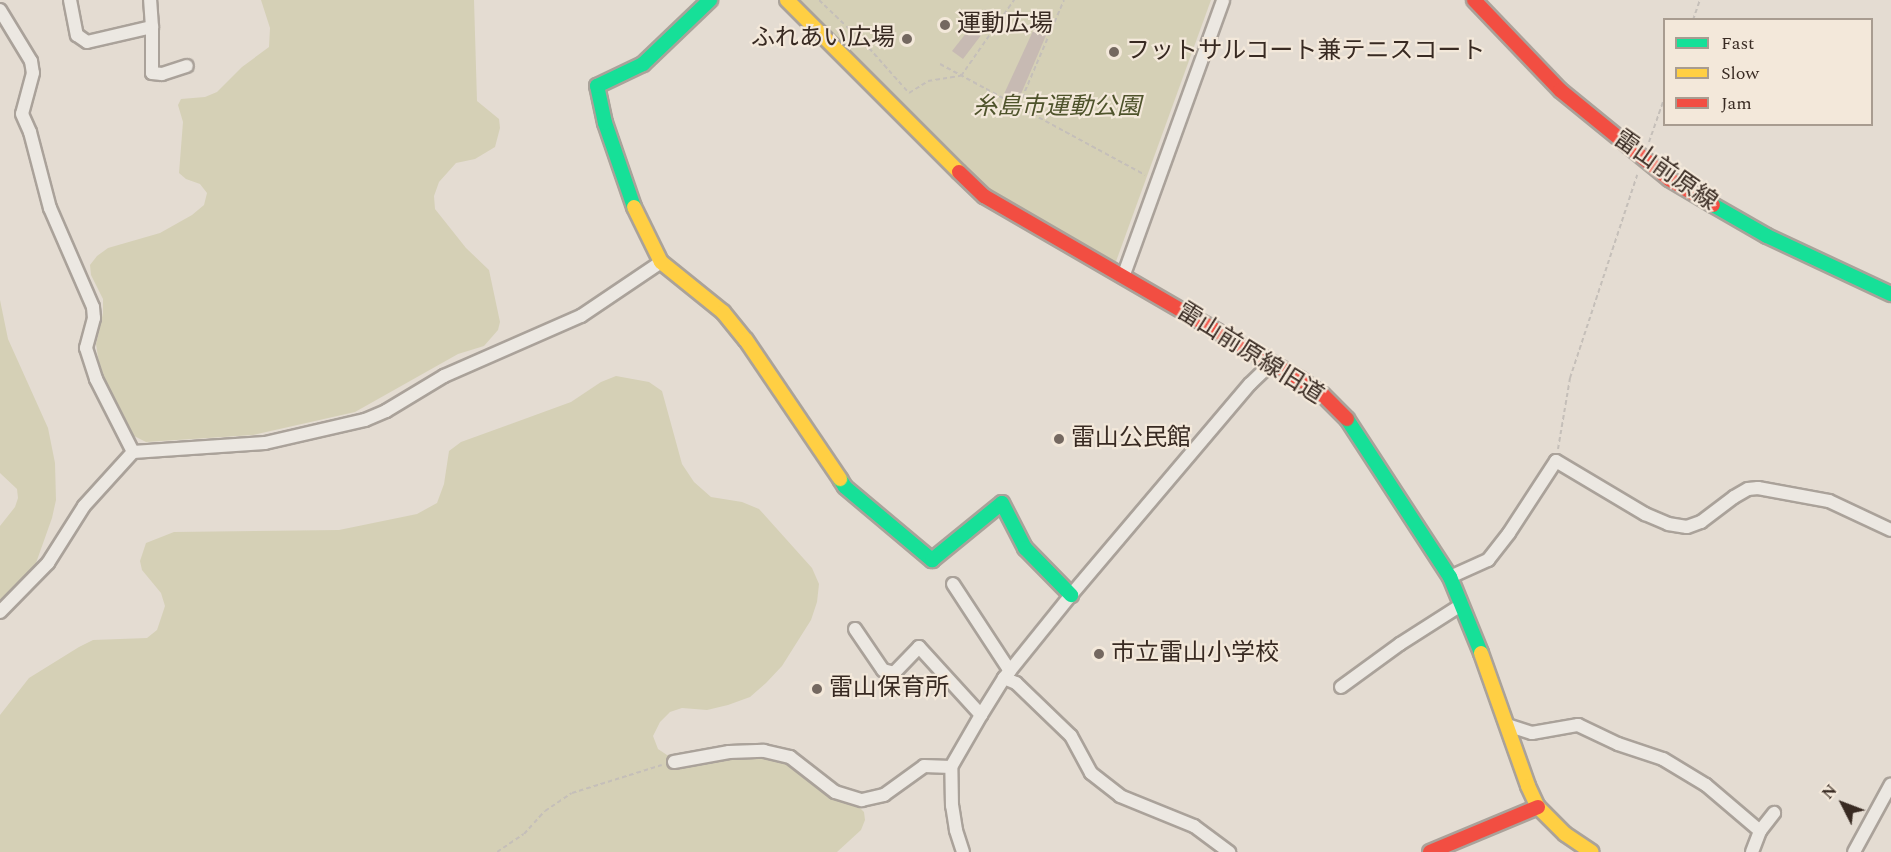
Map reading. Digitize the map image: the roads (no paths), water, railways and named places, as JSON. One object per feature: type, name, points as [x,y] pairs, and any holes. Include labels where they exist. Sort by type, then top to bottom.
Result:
[{"type":"street","points":[[70,0],[77,35],[87,42],[152,27]]},
{"type":"street","points":[[150,0],[152,73],[162,74],[187,66]]},
{"type":"street","points":[[710,0],[643,64],[597,86],[605,123],[632,203],[661,262],[723,312],[746,340],[845,487],[932,560],[1002,504],[1025,548],[1071,595]]},
{"type":"street","name":"雷山前原線旧道","points":[[787,0],[853,63],[984,196],[1323,395],[1350,422],[1450,578],[1528,786],[1538,807],[1565,834],[1592,852]]},
{"type":"street","points":[[1123,277],[1223,0]]},
{"type":"street","name":"雷山前原線","points":[[1474,0],[1560,90],[1643,159],[1721,210],[1767,236],[1891,294]]},
{"type":"street","points":[[0,10],[31,61],[33,73],[22,114],[30,132],[50,208],[93,307],[94,318],[86,348],[96,379],[133,452]]},
{"type":"street","points":[[0,612],[48,563],[84,506],[133,452],[265,443],[365,420],[386,411],[444,376],[581,316],[661,262]]},
{"type":"street","points":[[963,852],[952,806],[951,767],[981,715],[1007,675],[1071,595],[1250,384],[1271,364]]},
{"type":"street","points":[[1450,578],[1488,560],[1509,533],[1556,461],[1645,514],[1668,524],[1687,527],[1701,522],[1734,497],[1748,489],[1758,488],[1829,501],[1891,530]]},
{"type":"street","points":[[953,584],[1007,675],[1071,736],[1091,773],[1120,796],[1194,826],[1228,852]]},
{"type":"street","points":[[1341,687],[1400,644],[1461,605]]},
{"type":"street","points":[[855,629],[883,670],[894,673],[919,647],[981,715]]},
{"type":"street","points":[[1507,725],[1532,733],[1578,725],[1618,744],[1663,759],[1706,785],[1760,831]]},
{"type":"street","points":[[674,762],[729,752],[764,751],[790,757],[835,792],[862,800],[884,795],[924,766],[951,767]]},
{"type":"street","points":[[1854,852],[1891,784]]},
{"type":"street","points":[[1430,852],[1538,807]]},
{"type":"street","points":[[1752,852],[1760,831],[1774,813]]},
{"type":"place","name":"運動広場","points":[[945,25]]},
{"type":"place","name":"ふれあい広場","points":[[907,39]]},
{"type":"place","name":"フットサルコート兼テニスコート","points":[[1114,52]]},
{"type":"place","name":"雷山公民館","points":[[1059,439]]},
{"type":"place","name":"市立雷山小学校","points":[[1099,654]]},
{"type":"place","name":"雷山保育所","points":[[817,689]]},
{"type":"park label","name":"糸島市運動公園","points":[[1057,108]]}]
